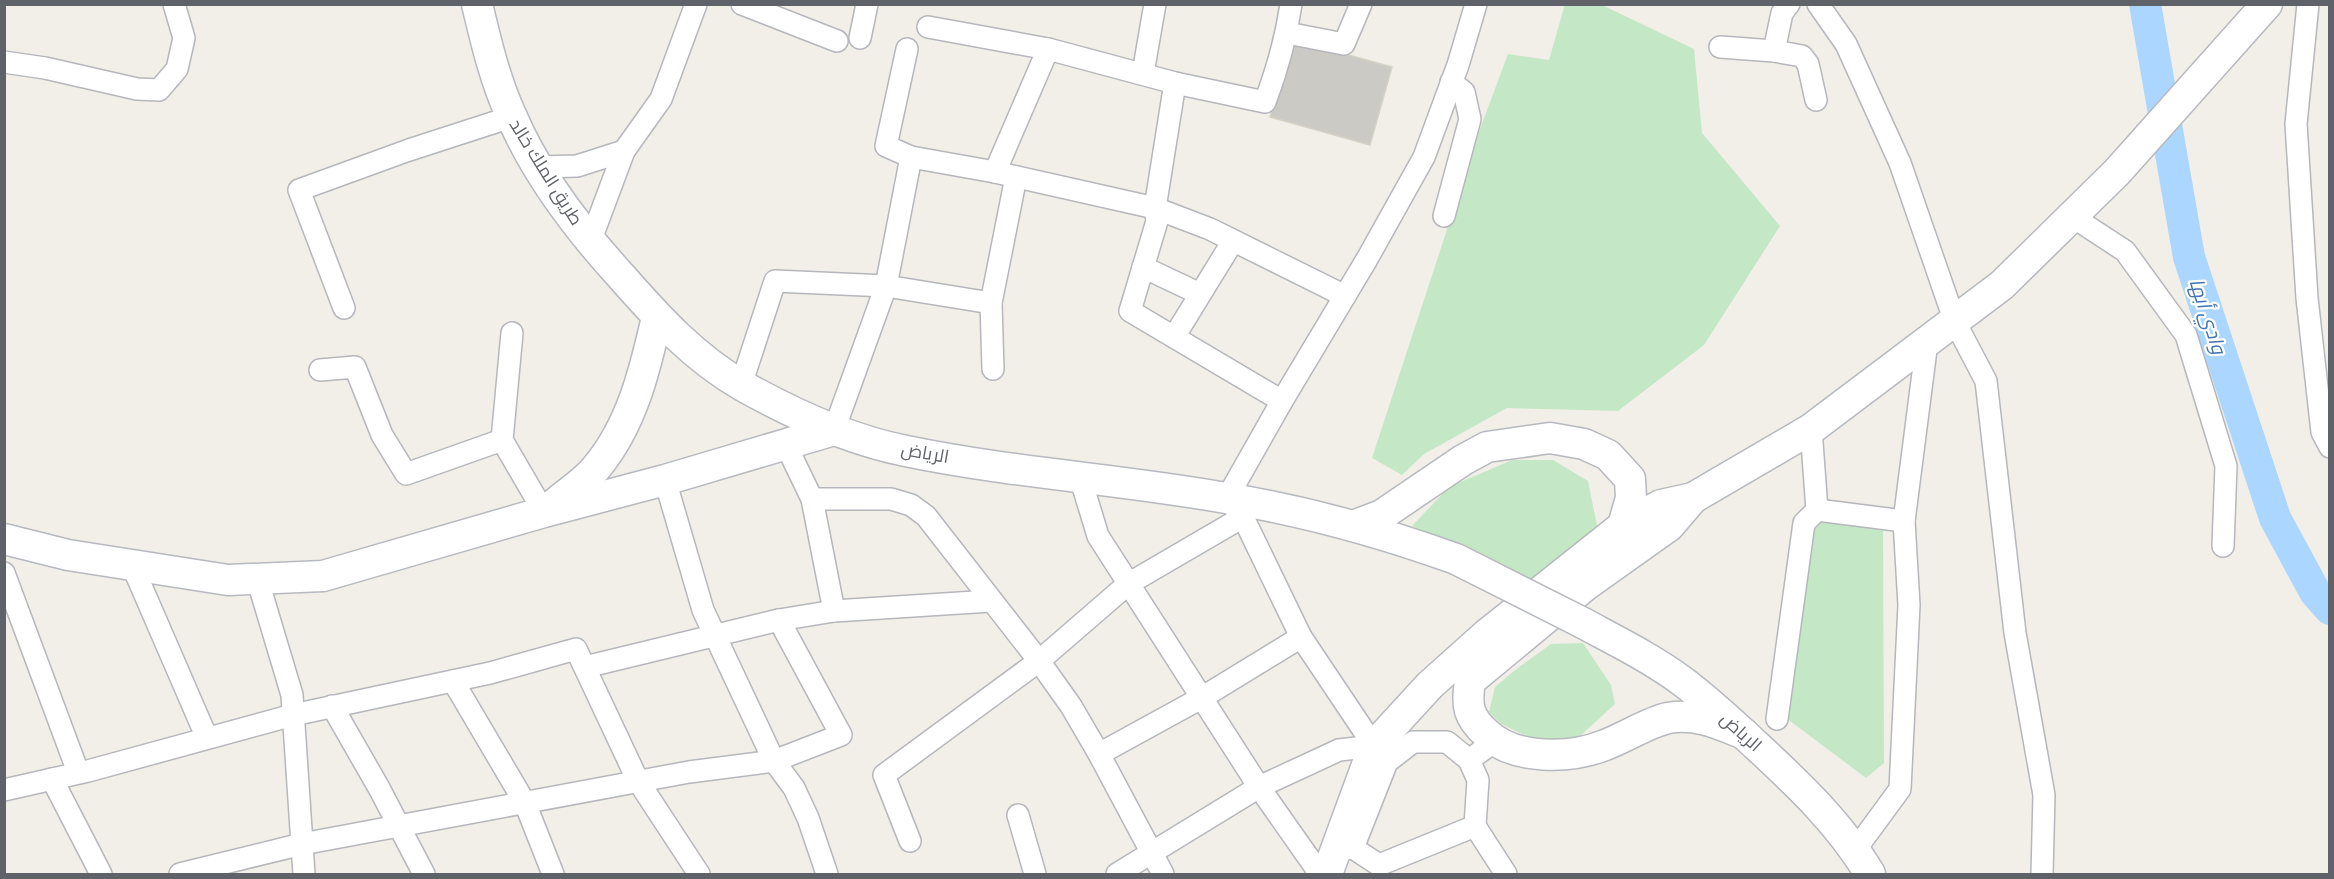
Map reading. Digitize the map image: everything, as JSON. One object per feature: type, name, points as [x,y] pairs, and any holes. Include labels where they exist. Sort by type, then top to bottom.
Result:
[{"type":"street","points":[[4,62],[45,68],[137,89],[159,90],[177,69],[184,38],[174,4]]},
{"type":"street","points":[[590,242],[624,151],[661,99],[696,4]]},
{"type":"street","points":[[742,4],[837,41]]},
{"type":"street","points":[[860,38],[867,4]]},
{"type":"street","points":[[1143,73],[1155,4]]},
{"type":"street","points":[[928,27],[1048,49],[1175,83],[1265,102],[1278,68],[1287,33],[1291,4]]},
{"type":"street","points":[[1287,33],[1344,44],[1361,4]]},
{"type":"street","points":[[910,841],[884,775],[1039,661],[1128,584],[1235,507],[1282,401],[1424,157],[1476,4]]},
{"type":"street","points":[[1774,51],[1782,13],[1789,4]]},
{"type":"street","points":[[1818,4],[1846,45],[1900,163],[1955,322],[1986,381],[2015,633],[2044,795],[2042,874]]},
{"type":"street","points":[[1339,857],[1374,746],[1430,685],[1487,634],[1623,526],[1661,505],[1693,498],[1811,429],[2002,285],[2117,172],[2267,4]]},
{"type":"street","points":[[2308,4],[2296,124],[2307,297],[2322,432],[2330,447]]},
{"type":"street","name":"طريق الملك خالد","points":[[478,8],[492,65],[511,117],[539,167],[590,242],[657,316]]},
{"type":"street","points":[[1720,47],[1774,51],[1802,56],[1808,64],[1816,100]]},
{"type":"street","points":[[908,49],[886,146],[911,157],[995,172],[1155,208],[1233,241],[1345,296]]},
{"type":"street","points":[[995,172],[1048,49]]},
{"type":"street","points":[[1444,216],[1470,118],[1464,93],[1451,82]]},
{"type":"street","points":[[1175,83],[1155,208],[1157,221],[1130,311],[1282,401]]},
{"type":"street","points":[[344,308],[299,190],[409,150],[511,117]]},
{"type":"street","points":[[539,167],[578,166],[624,151]]},
{"type":"street","points":[[4,538],[68,555],[228,580],[323,576],[834,430],[886,286],[911,157]]},
{"type":"street","points":[[993,369],[991,303],[1016,177]]},
{"type":"street","points":[[2073,217],[2125,251],[2186,335],[2226,466],[2223,546]]},
{"type":"street","points":[[1174,337],[1233,241]]},
{"type":"street","points":[[1143,267],[1200,294]]},
{"type":"street","points":[[741,385],[775,281],[886,286],[991,303]]},
{"type":"street","points":[[544,512],[595,469],[622,430],[645,370],[657,316]]},
{"type":"street","name":"الرياض","points":[[657,316],[694,352],[741,385],[834,430],[904,451],[1080,477],[1235,507],[1353,526],[1394,537],[1456,559],[1583,622],[1681,681],[1744,734],[1806,792],[1856,849],[1870,874]]},
{"type":"street","points":[[512,333],[502,440],[544,512]]},
{"type":"street","points":[[1856,849],[1900,789],[1909,605],[1904,522],[1927,342]]},
{"type":"street","points":[[320,370],[355,367],[382,435],[406,474],[502,440]]},
{"type":"street","points":[[1777,719],[1804,523],[1817,510],[1811,429]]},
{"type":"street","points":[[1353,526],[1382,515],[1463,460],[1487,447],[1550,438],[1584,444],[1608,455],[1630,479],[1631,498],[1623,526]]},
{"type":"street","points":[[785,443],[812,499],[834,611]]},
{"type":"street","points":[[1080,477],[1098,536],[1259,787],[1320,874]]},
{"type":"street","points":[[665,480],[703,610],[774,761],[794,788],[808,819],[827,874]]},
{"type":"street","points":[[1693,498],[1669,526],[1586,585],[1470,681],[1467,701],[1474,722],[1495,741],[1511,748],[1534,753],[1568,754],[1602,746],[1668,718],[1700,717],[1744,734]]},
{"type":"street","points":[[812,499],[891,499],[911,504],[926,516],[1039,661],[1071,706],[1163,874]]},
{"type":"street","points":[[1235,507],[1301,637],[1374,746]]},
{"type":"street","points":[[1817,510],[1904,522]]},
{"type":"street","points":[[132,565],[207,738]]},
{"type":"street","points":[[4,573],[78,772]]},
{"type":"street","points":[[257,578],[292,695],[304,874]]},
{"type":"street","points":[[585,667],[779,620],[834,611],[991,601]]},
{"type":"street","points":[[180,874],[302,844],[689,772],[774,761],[841,735],[779,620]]},
{"type":"street","points":[[1099,754],[1203,697],[1301,637]]},
{"type":"street","points":[[4,790],[293,715],[453,681],[576,649],[638,781],[699,874]]},
{"type":"street","points":[[453,681],[525,803],[553,874]]},
{"type":"street","points":[[332,706],[379,788],[424,874]]},
{"type":"street","points":[[1469,760],[1495,741]]},
{"type":"street","points":[[1339,857],[1387,762],[1413,742],[1447,742],[1469,760],[1478,780],[1475,826],[1506,874]]},
{"type":"street","points":[[1117,874],[1259,787],[1339,750],[1374,746]]},
{"type":"street","points":[[51,779],[101,874]]},
{"type":"street","points":[[1018,815],[1035,874]]},
{"type":"street","points":[[1339,857],[1382,870],[1475,826]]},
{"type":"green space","points":[[1565,4],[1602,5],[1694,49],[1702,133],[1780,226],[1704,345],[1618,411],[1507,408],[1424,454],[1402,475],[1372,458],[1480,129],[1508,54],[1549,60]]},
{"type":"green space","points":[[1512,460],[1553,460],[1588,481],[1598,531],[1534,581],[1412,526],[1449,487]]},
{"type":"green space","points":[[1812,521],[1883,529],[1884,763],[1866,778],[1786,718]]},
{"type":"green space","points":[[1583,643],[1611,685],[1615,704],[1580,736],[1539,742],[1501,724],[1489,712],[1495,687],[1515,670],[1551,644]]},
{"type":"building","points":[[1291,39],[1392,67],[1370,145],[1270,117]]},
{"type":"waterway","name":"وادي أبها","points":[[2145,4],[2189,257],[2275,518],[2315,592],[2330,609]]}]
